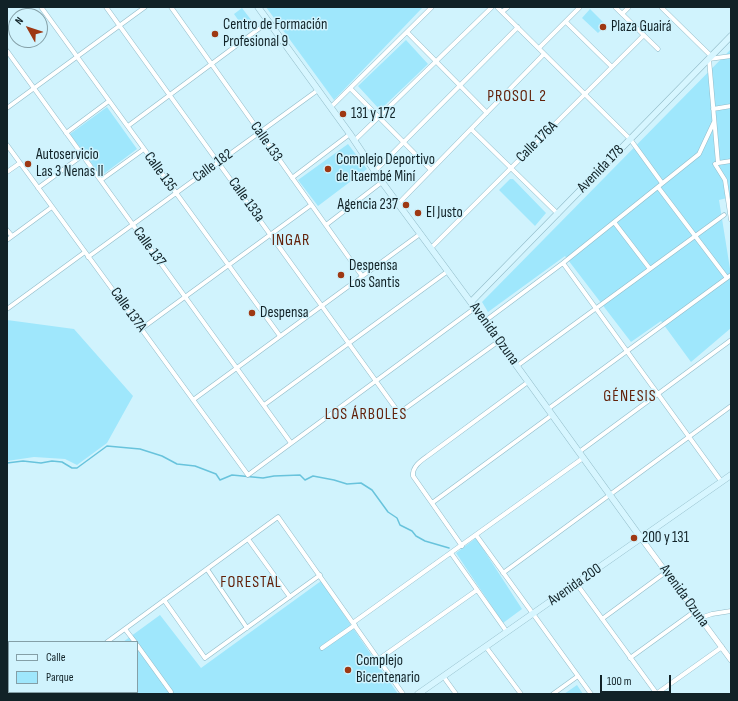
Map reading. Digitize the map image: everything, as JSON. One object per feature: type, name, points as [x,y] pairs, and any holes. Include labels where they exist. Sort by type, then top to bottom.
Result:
[{"type":"main road","name":"Avenida Ozuna","points":[[258,7],[350,134],[382,182],[485,321],[641,538]]},
{"type":"main road","name":"Avenida 178","points":[[471,302],[731,36]]},
{"type":"main road","name":"Avenida 200","points":[[418,694],[731,475]]},
{"type":"street","name":"Calle 135","points":[[41,7],[280,336]]},
{"type":"street","name":"Calle 133a","points":[[106,7],[350,343],[399,413],[499,341]]},
{"type":"street","points":[[7,108],[145,7]]},
{"type":"street","name":"Calle 133","points":[[171,7],[362,276]]},
{"type":"street","points":[[331,108],[432,7]]},
{"type":"street","points":[[354,141],[492,7]]},
{"type":"street","points":[[497,7],[630,139],[662,183]]},
{"type":"street","points":[[502,12],[508,7]]},
{"type":"street","points":[[539,48],[580,7]]},
{"type":"street","points":[[615,7],[658,50]]},
{"type":"street","points":[[622,14],[629,7]]},
{"type":"street","points":[[661,7],[710,58],[718,163],[731,161]]},
{"type":"street","points":[[128,126],[268,22]]},
{"type":"street","points":[[566,22],[612,67]]},
{"type":"street","points":[[375,171],[518,27]]},
{"type":"street","points":[[407,32],[487,113]]},
{"type":"street","name":"Calle 176A","points":[[431,248],[644,36]]},
{"type":"street","name":"Calle 137","points":[[7,51],[291,443]]},
{"type":"street","points":[[398,204],[544,54]]},
{"type":"street","points":[[710,58],[731,56]]},
{"type":"street","points":[[351,89],[431,170]]},
{"type":"street","name":"Calle 182","points":[[88,257],[318,90]]},
{"type":"street","points":[[66,133],[109,101]]},
{"type":"street","points":[[713,109],[731,106]]},
{"type":"street","points":[[485,321],[563,263],[699,154],[714,122]]},
{"type":"street","points":[[471,129],[558,214]]},
{"type":"street","points":[[292,178],[350,134]]},
{"type":"street","name":"Calle 137A","points":[[7,145],[248,475],[291,443]]},
{"type":"street","points":[[100,180],[144,149]]},
{"type":"street","points":[[38,188],[83,155]]},
{"type":"street","points":[[7,172],[20,163]]},
{"type":"street","points":[[715,164],[725,180],[731,220]]},
{"type":"street","points":[[326,225],[382,182]]},
{"type":"street","points":[[658,187],[727,278]]},
{"type":"street","points":[[141,329],[311,205]]},
{"type":"street","points":[[7,240],[52,206]]},
{"type":"street","points":[[517,366],[724,215]]},
{"type":"street","points":[[614,222],[650,269]]},
{"type":"street","points":[[7,230],[12,236]]},
{"type":"street","points":[[193,400],[236,367],[420,234]]},
{"type":"street","points":[[7,309],[85,252]]},
{"type":"street","points":[[563,263],[722,481]]},
{"type":"street","points":[[264,405],[448,271]]},
{"type":"street","points":[[548,409],[731,274]]},
{"type":"street","points":[[291,443],[475,308]]},
{"type":"street","points":[[578,452],[731,340]]},
{"type":"street","points":[[462,546],[413,476],[414,468],[429,454],[528,382]]},
{"type":"street","points":[[504,573],[731,406]]},
{"type":"street","points":[[432,503],[552,415]]},
{"type":"street","points":[[322,648],[354,623],[583,458]]},
{"type":"street","points":[[108,641],[278,517],[404,694]]},
{"type":"street","points":[[476,535],[591,694]]},
{"type":"street","name":"Avenida Ozuna","points":[[641,538],[731,660]]},
{"type":"street","points":[[248,539],[290,596]]},
{"type":"street","points":[[451,553],[507,632]]},
{"type":"street","points":[[207,570],[247,628]]},
{"type":"street","points":[[602,619],[666,572]]},
{"type":"street","points":[[164,600],[205,658],[320,575]]},
{"type":"street","points":[[576,583],[656,694],[722,647]]},
{"type":"street","points":[[379,659],[477,590]]},
{"type":"street","points":[[630,658],[695,611]]},
{"type":"street","points":[[700,618],[712,614],[731,611]]},
{"type":"street","points":[[125,629],[133,641]]},
{"type":"street","points":[[138,646],[172,692]]},
{"type":"street","points":[[486,646],[521,694]]},
{"type":"street","points":[[443,676],[456,694]]},
{"type":"street","points":[[553,694],[578,676]]},
{"type":"green space","points":[[266,7],[423,7],[334,100]]},
{"type":"green space","points":[[242,8],[255,25],[246,31],[234,14]]},
{"type":"green space","points":[[590,9],[606,25],[598,33],[582,18]]},
{"type":"green space","points":[[406,40],[428,64],[380,110],[358,86]]},
{"type":"green space","points":[[731,49],[731,197],[719,200],[731,275],[731,328],[691,362],[661,321],[631,342],[565,256],[488,312],[482,302]]},
{"type":"green space","points":[[107,107],[137,149],[101,176],[70,134]]},
{"type":"green space","points":[[348,144],[367,169],[318,206],[298,180]]},
{"type":"green space","points":[[510,179],[513,179],[546,213],[535,226],[499,190]]},
{"type":"green space","points":[[7,320],[74,329],[133,396],[107,443],[77,465],[65,459],[34,457],[7,461]]},
{"type":"green space","points":[[476,538],[522,609],[503,623],[456,553]]},
{"type":"green space","points":[[321,581],[398,694],[52,693],[138,693],[138,641],[124,641],[160,615],[201,668]]},
{"type":"green space","points":[[577,685],[583,694],[564,694]]},
{"type":"waterway","points":[[7,463],[23,461],[41,463],[52,461],[62,462],[72,468],[77,468],[107,446],[140,449],[162,456],[177,464],[195,466],[216,474],[220,480],[232,475],[263,478],[300,475],[305,480],[313,476],[347,484],[361,483],[372,490],[388,512],[397,518],[400,525],[412,531],[416,536],[425,541],[449,548]]},
{"type":"place","name":"Plaza Guairá","points":[[603,27]]},
{"type":"place","name":"Centro de Formación Profesional 9","points":[[215,34]]},
{"type":"place","name":"131 y 172","points":[[343,114]]},
{"type":"place","name":"Autoservicio Las 3 Nenas II","points":[[28,164]]},
{"type":"place","name":"Complejo Deportivo de Itaembé Miní","points":[[328,169]]},
{"type":"place","name":"Agencia 237","points":[[406,205]]},
{"type":"place","name":"El Justo","points":[[418,213]]},
{"type":"place","name":"Despensa Los Santis","points":[[341,275]]},
{"type":"place","name":"Despensa","points":[[252,313]]},
{"type":"place","name":"200 y 131","points":[[634,538]]},
{"type":"place","name":"Complejo Bicentenario","points":[[348,670]]},
{"type":"district","name":"PROSOL 2","points":[[517,97]]},
{"type":"district","name":"INGAR","points":[[291,241]]},
{"type":"district","name":"GÉNESIS","points":[[630,397]]},
{"type":"district","name":"LOS ÁRBOLES","points":[[366,415]]},
{"type":"district","name":"FORESTAL","points":[[251,583]]}]
